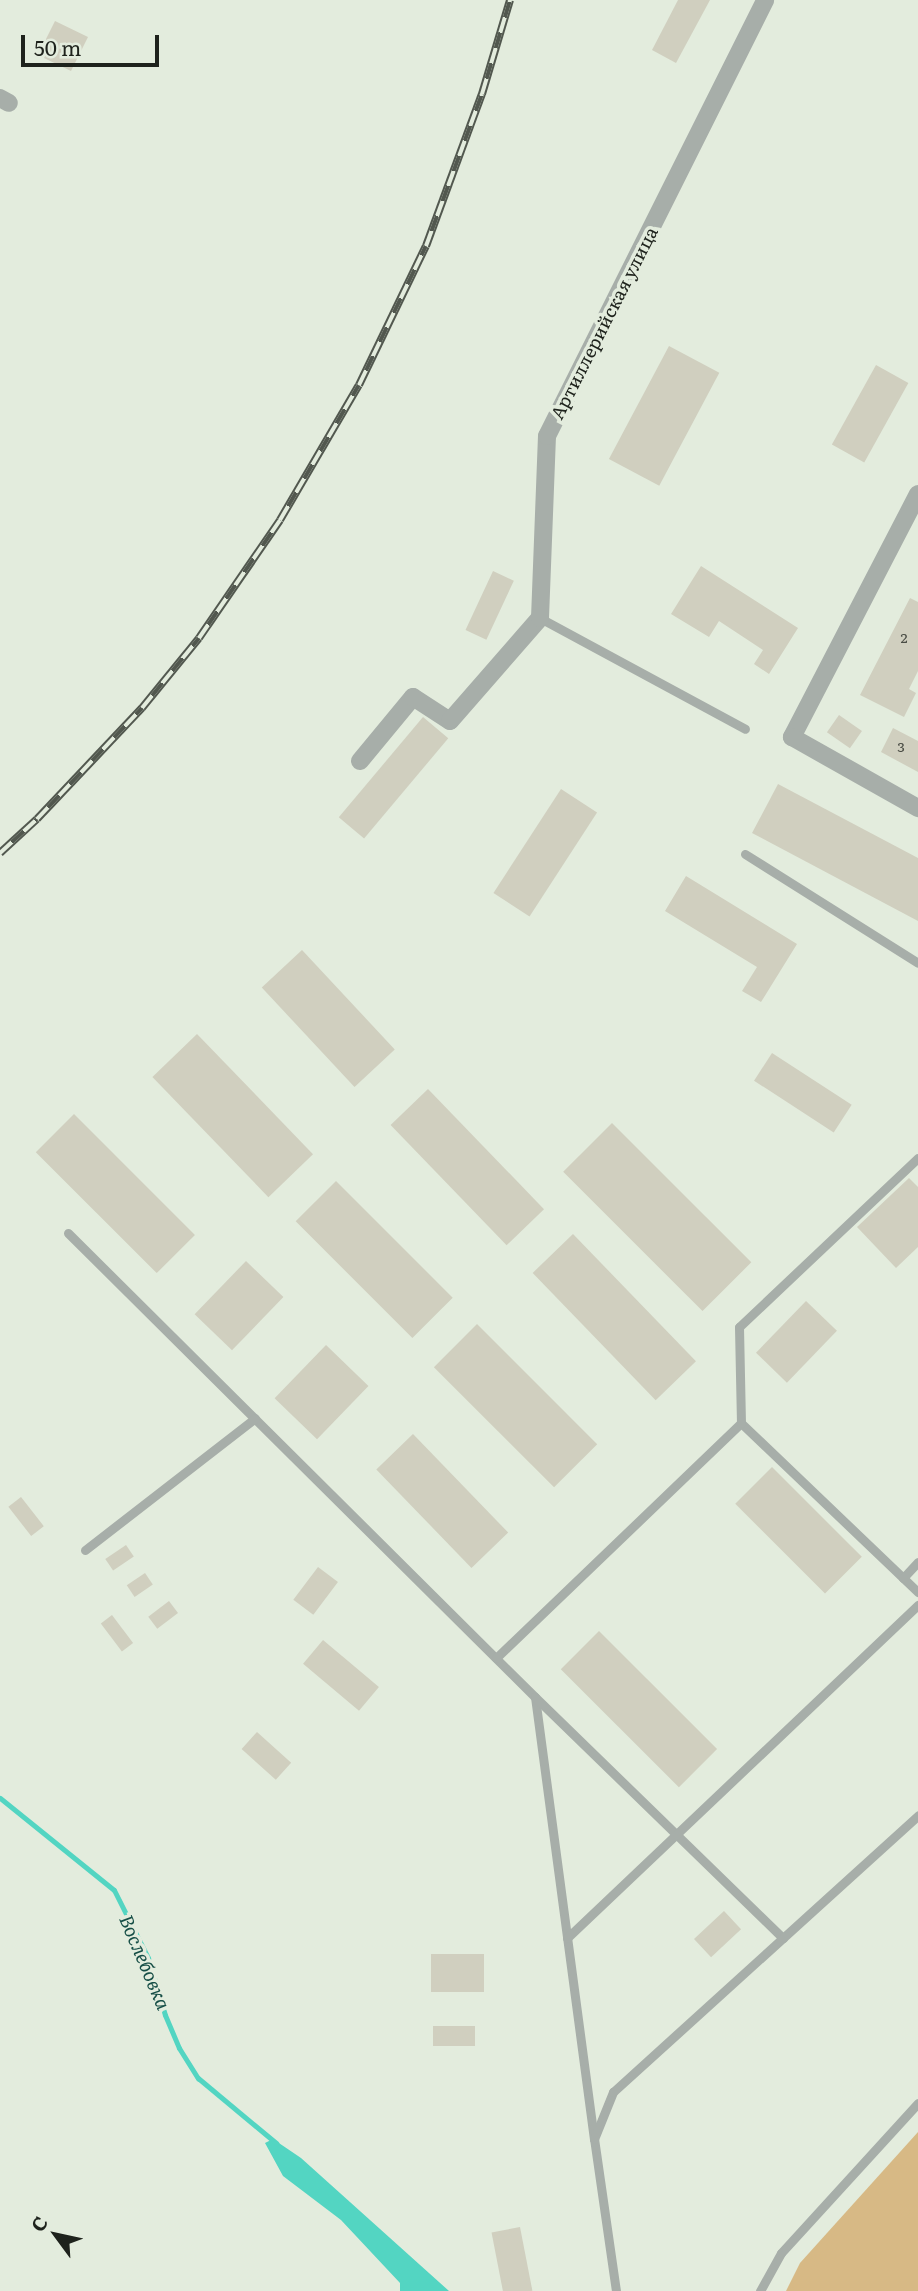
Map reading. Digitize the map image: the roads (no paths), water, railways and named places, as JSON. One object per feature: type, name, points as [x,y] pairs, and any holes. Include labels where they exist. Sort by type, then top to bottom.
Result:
[{"type":"street","name":"Артиллерийская улица","points":[[540,618],[547,436],[765,0]]},
{"type":"street","points":[[918,494],[792,737],[918,808]]},
{"type":"street","points":[[360,761],[413,697],[450,721],[540,618]]},
{"type":"lane","points":[[540,618],[745,729]]},
{"type":"lane","points":[[745,854],[918,963]]},
{"type":"lane","points":[[918,1158],[739,1327],[741,1423],[918,1592]]},
{"type":"lane","points":[[68,1233],[535,1698],[783,1938]]},
{"type":"lane","points":[[85,1550],[255,1418]]},
{"type":"lane","points":[[496,1658],[741,1423]]},
{"type":"lane","points":[[903,1578],[918,1562]]},
{"type":"lane","points":[[567,1938],[918,1605]]},
{"type":"lane","points":[[535,1698],[617,2291]]},
{"type":"lane","points":[[594,2139],[613,2092],[918,1815]]},
{"type":"lane","points":[[760,2291],[780,2253],[918,2103]]},
{"type":"water","points":[[273,2139],[301,2158],[449,2291],[400,2291],[400,2283],[341,2220],[283,2176],[265,2143]]},
{"type":"waterway","name":"Вослебовка","points":[[0,1798],[114,1890],[148,1958],[165,2015],[179,2048],[198,2078],[276,2143]]},
{"type":"railway","points":[[0,853],[37,819],[142,708],[199,638],[280,520],[359,385],[426,246],[482,94],[510,0]]}]
